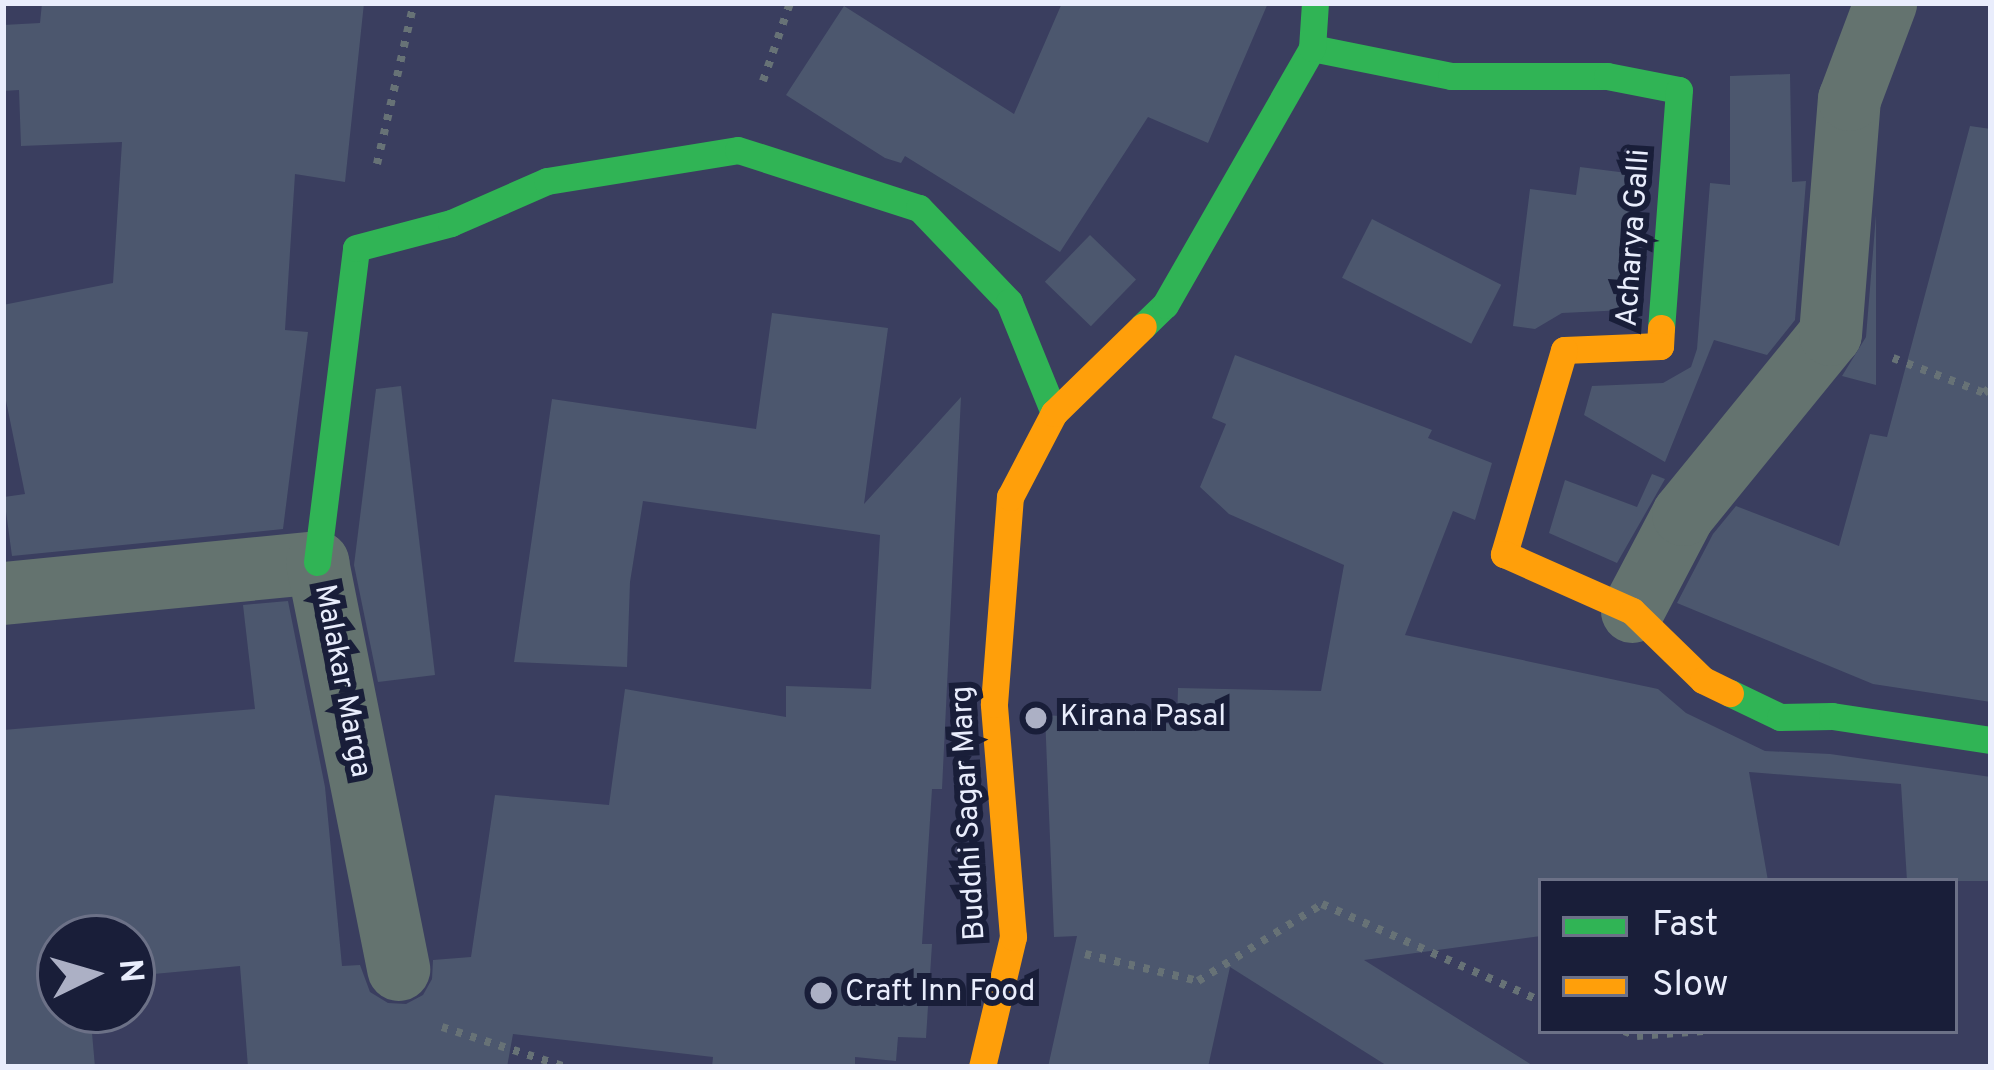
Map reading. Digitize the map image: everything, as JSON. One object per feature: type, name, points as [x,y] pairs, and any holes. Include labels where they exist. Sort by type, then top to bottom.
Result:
[{"type":"street","name":"Buddhi Sagar Marg","points":[[982,1067],[1013,937],[994,704],[1010,497],[1054,413],[1166,305],[1312,48],[1315,3]]},
{"type":"street","points":[[1632,610],[1683,514],[1830,334],[1849,99],[1885,3]]},
{"type":"street","name":"Acharya Galli","points":[[1312,48],[1451,76],[1606,76],[1679,90],[1660,346],[1564,350],[1504,554],[1632,610],[1703,680],[1780,717],[1832,716],[1991,740]]},
{"type":"street","points":[[317,562],[356,248],[451,223],[548,181],[738,150],[919,208],[1009,302],[1054,413]]},
{"type":"street","name":"Malakar Marga","points":[[3,592],[317,562],[398,969]]},
{"type":"path","points":[[356,248],[414,3]]},
{"type":"path","points":[[1830,334],[1984,393],[1991,387]]},
{"type":"path","points":[[1013,937],[1198,981],[1322,904],[1538,999]]},
{"type":"path","points":[[398,969],[435,1025],[566,1067]]},
{"type":"path","points":[[1632,1034],[1663,1034]]},
{"type":"building","points":[[42,3],[364,3],[345,182],[295,174],[285,330],[308,332],[283,529],[12,556],[4,497],[25,494],[3,386],[3,305],[113,283],[122,142],[21,146],[19,90],[3,91],[3,25],[40,23]]},
{"type":"building","points":[[1062,3],[1268,3],[1208,143],[1148,117],[1060,252],[905,156],[901,163],[885,158],[786,95],[844,6],[1014,114]]},
{"type":"building","points":[[1790,74],[1792,182],[1806,181],[1795,320],[1767,355],[1714,340],[1665,462],[1584,415],[1592,386],[1663,383],[1691,367],[1697,349],[1710,183],[1730,185],[1730,76]]},
{"type":"building","points":[[1970,126],[1991,129],[1991,702],[1873,684],[1677,603],[1713,534],[1736,506],[1839,546],[1870,434],[1887,437]]},
{"type":"building","points":[[1580,167],[1635,174],[1625,310],[1562,313],[1535,329],[1513,326],[1530,189],[1576,195]]},
{"type":"building","points":[[1876,215],[1876,385],[1842,376],[1866,337]]},
{"type":"building","points":[[1372,219],[1501,285],[1471,344],[1342,278]]},
{"type":"building","points":[[1090,235],[1136,279],[1091,326],[1045,282]]},
{"type":"building","points":[[772,313],[888,328],[864,504],[961,397],[942,789],[932,789],[922,944],[932,944],[926,1038],[898,1037],[896,1061],[855,1057],[855,1067],[712,1067],[713,1057],[513,1034],[507,1067],[248,1067],[240,966],[156,974],[156,914],[36,914],[36,1034],[92,1034],[95,1067],[3,1067],[3,730],[255,709],[243,605],[288,601],[325,787],[342,966],[360,965],[370,992],[388,1003],[406,1004],[423,995],[432,979],[433,960],[471,957],[495,795],[609,805],[625,689],[786,717],[786,686],[871,689],[880,535],[643,501],[630,582],[627,667],[514,662],[552,399],[756,429]]},
{"type":"building","points":[[1235,355],[1432,430],[1428,438],[1492,463],[1475,520],[1453,511],[1405,635],[1658,689],[1686,713],[1765,751],[1830,754],[1991,777],[1991,881],[1907,878],[1901,784],[1749,772],[1767,878],[1538,878],[1538,936],[1364,960],[1535,1067],[1389,1067],[1230,967],[1208,1067],[1048,1067],[1077,936],[1054,937],[1045,715],[1177,724],[1178,688],[1321,691],[1344,565],[1229,514],[1200,487],[1226,424],[1212,418]]},
{"type":"building","points":[[401,386],[435,675],[378,682],[354,565],[376,389]]},
{"type":"building","points":[[1652,474],[1665,479],[1617,563],[1549,533],[1565,480],[1637,507]]},
{"type":"traffic: fast","points":[[1143,326],[1165,305],[1312,48],[1315,3]]},
{"type":"traffic: fast","points":[[1312,48],[1451,76],[1607,76],[1679,90],[1661,328]]},
{"type":"traffic: fast","points":[[317,562],[356,248],[451,223],[547,181],[738,150],[919,208],[1009,302],[1054,413]]},
{"type":"traffic: fast","points":[[1730,693],[1780,717],[1832,716],[1991,740]]},
{"type":"traffic: slow","points":[[982,1067],[1013,937],[994,704],[1010,497],[1054,413],[1143,326]]},
{"type":"traffic: slow","points":[[1661,328],[1660,346],[1564,350],[1504,554],[1632,611],[1703,680],[1730,693]]},
{"type":"place","name":"Kirana Pasal","points":[[1036,718]]},
{"type":"place","name":"Craft Inn Food","points":[[821,993]]}]
